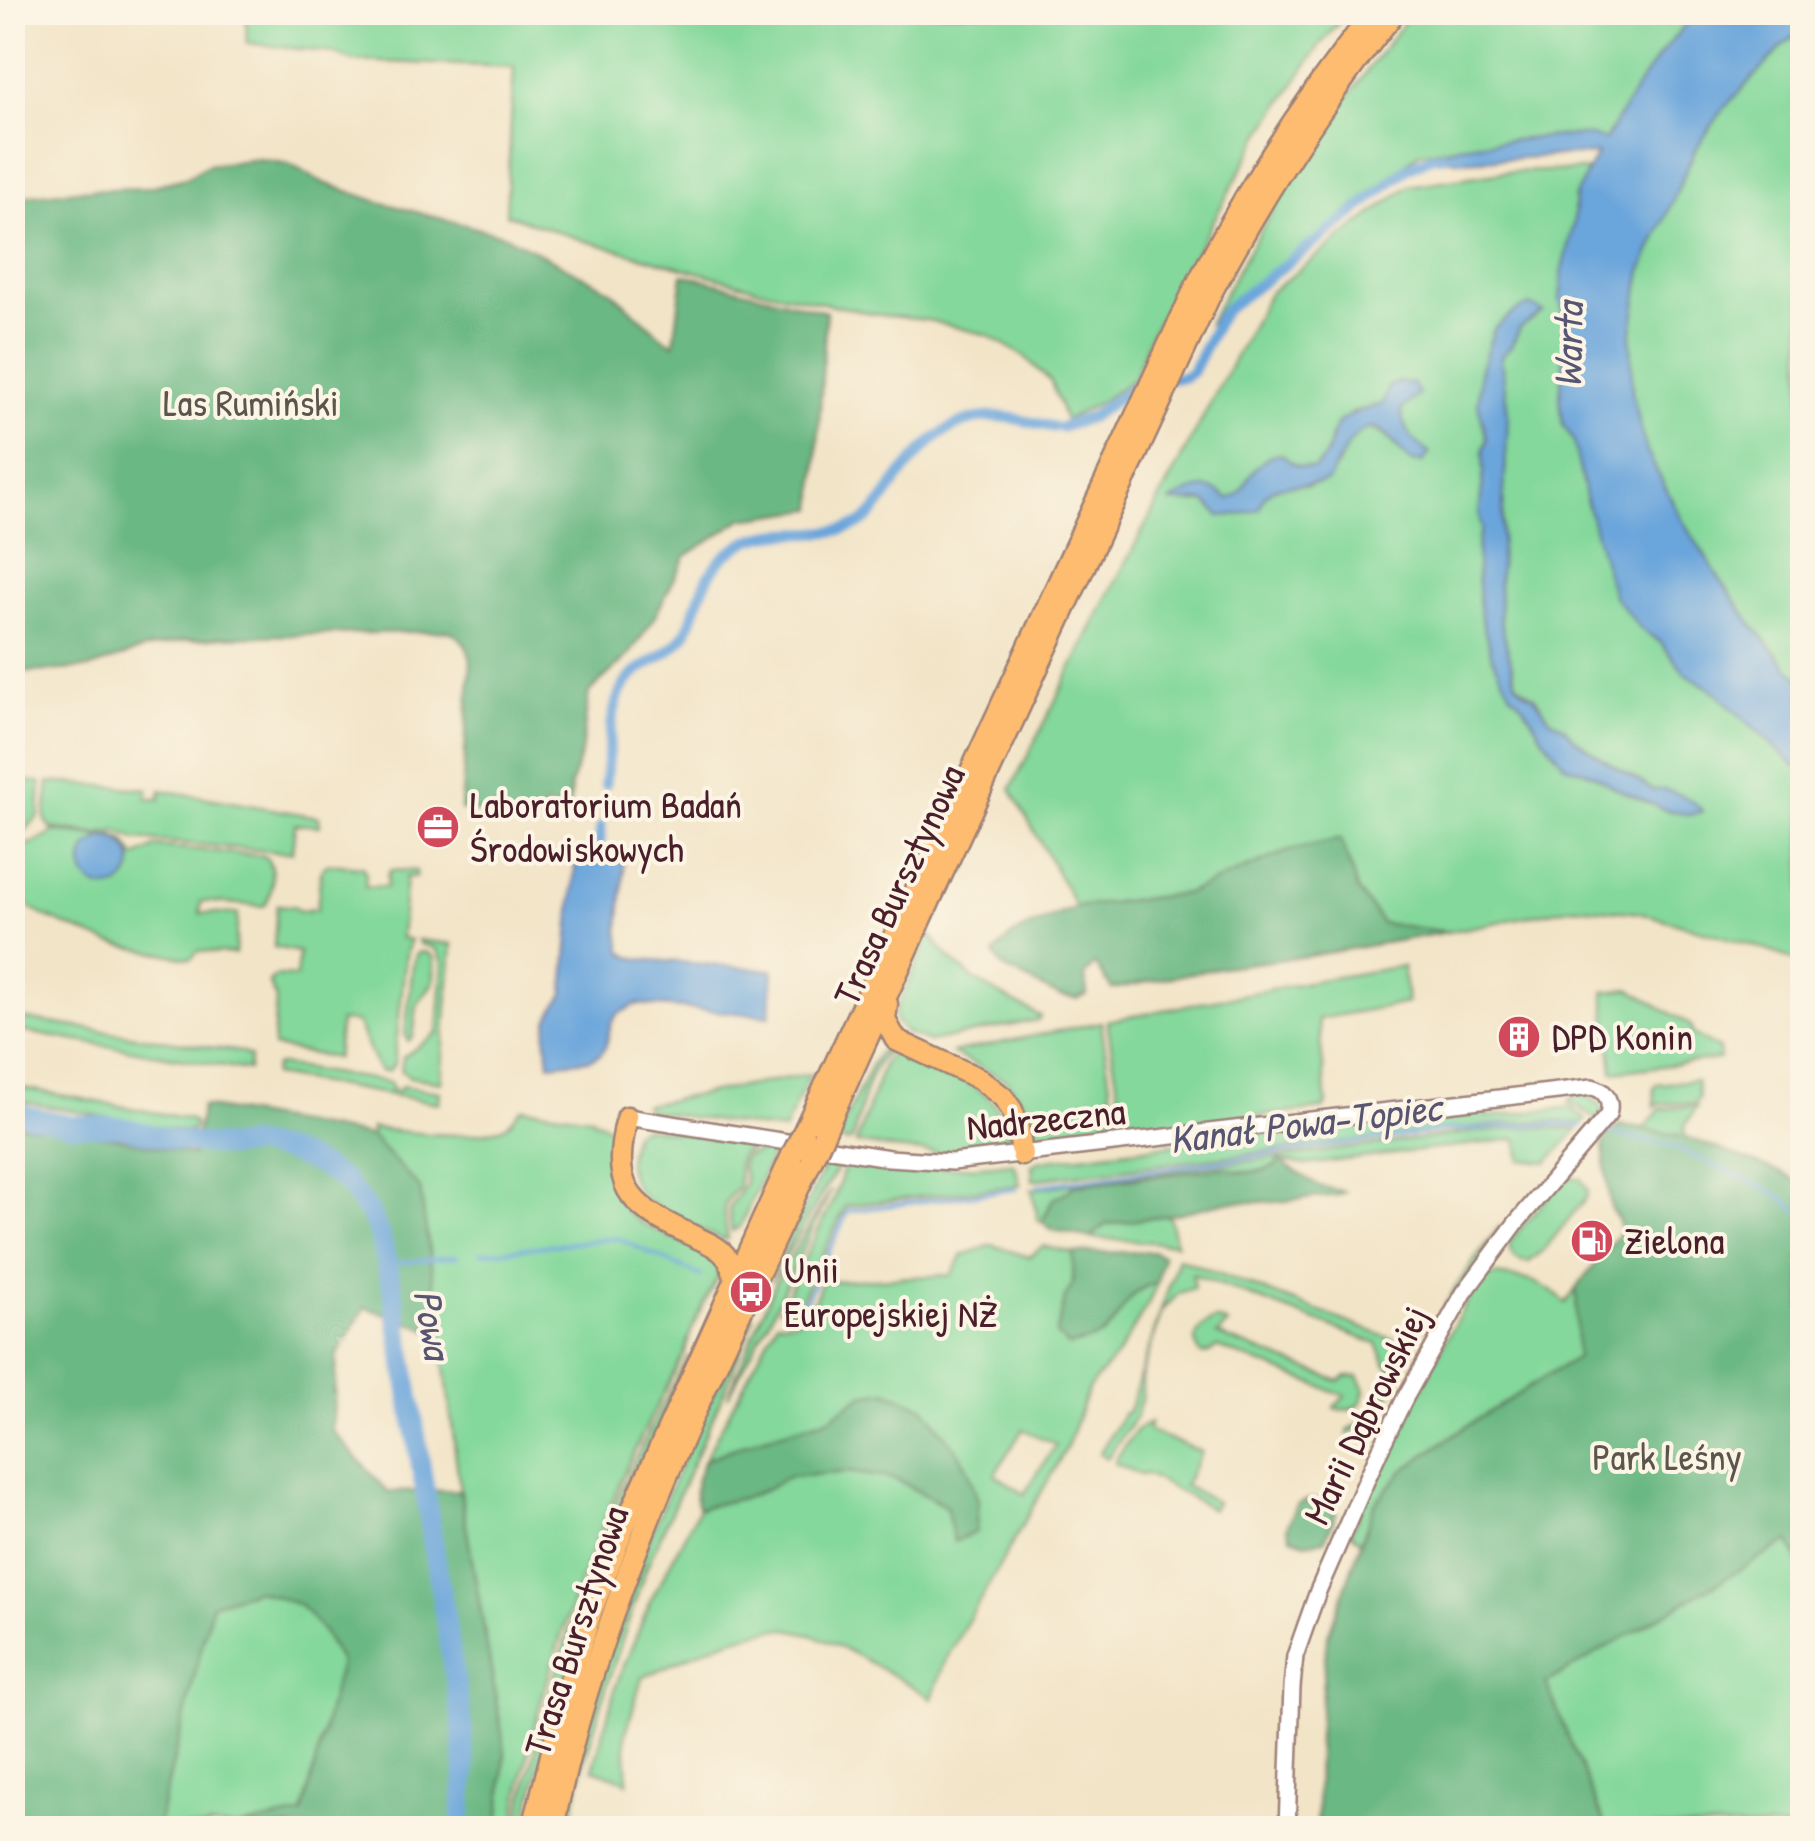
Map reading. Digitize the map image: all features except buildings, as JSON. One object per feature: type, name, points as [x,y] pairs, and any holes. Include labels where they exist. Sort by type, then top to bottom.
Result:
[{"type":"main road","name":"Trasa Bursztynowa","points":[[553,1828],[589,1682],[657,1496],[802,1157],[1158,364],[1208,264],[1282,137],[1374,12]]},
{"type":"main road","name":"Trasa Bursztynowa","points":[[813,1135],[854,1068],[888,992],[922,897],[1210,295],[1299,143],[1396,12]]},
{"type":"main road","points":[[888,992],[886,1020],[896,1040],[980,1079],[1003,1097],[1018,1126],[1022,1155]]},
{"type":"main road","points":[[854,1068],[876,1047],[896,1040]]},
{"type":"main road","points":[[627,1117],[620,1172],[633,1199],[666,1223],[715,1246],[727,1258],[736,1280]]},
{"type":"main road","name":"Trasa Bursztynowa","points":[[534,1828],[568,1687],[622,1529],[760,1225],[802,1157]]},
{"type":"main road","points":[[715,1246],[732,1245],[760,1225]]},
{"type":"street","name":"Nadrzeczna","points":[[627,1117],[899,1160],[966,1161],[1592,1087]]},
{"type":"street","name":"Marii Dąbrowskiej","points":[[1286,1828],[1295,1656],[1318,1591],[1405,1398],[1464,1292],[1608,1114],[1608,1098],[1592,1087]]},
{"type":"green space","points":[[246,12],[1347,13],[1320,45],[1260,136],[1150,336],[1134,378],[1102,401],[1065,420],[1051,382],[1024,356],[987,335],[759,289],[579,239],[506,214],[514,67],[354,61],[333,53],[247,43]]},
{"type":"green space","points":[[1411,13],[1697,13],[1647,74],[1605,141],[1590,136],[1559,136],[1419,153],[1324,232],[1236,297],[1209,323],[1302,163]]},
{"type":"green space","points":[[1802,31],[1802,680],[1751,623],[1719,578],[1681,518],[1646,450],[1632,393],[1631,337],[1642,270],[1695,150],[1724,108]]},
{"type":"green space","name":"Las Rumiński","points":[[259,159],[289,164],[324,183],[379,202],[506,236],[610,290],[674,344],[683,274],[826,312],[814,509],[742,519],[686,556],[653,620],[629,655],[589,692],[569,809],[544,806],[541,818],[461,810],[471,661],[464,643],[449,631],[222,637],[144,649],[91,668],[13,673],[13,197],[145,188],[186,178],[208,165]]},
{"type":"green space","points":[[1589,170],[1575,196],[1574,222],[1563,266],[1560,300],[1567,327],[1560,397],[1563,425],[1573,439],[1594,522],[1640,628],[1660,642],[1685,673],[1715,692],[1802,770],[1802,963],[1642,913],[1574,907],[1448,932],[1382,924],[1357,890],[1341,839],[1290,850],[1188,893],[1076,907],[1011,789],[1109,594],[1269,293],[1409,186],[1504,172]],"holes":[[[1530,305],[1542,312],[1520,328],[1501,357],[1508,415],[1500,619],[1516,683],[1535,697],[1550,719],[1604,760],[1701,812],[1690,815],[1663,809],[1593,774],[1565,765],[1512,694],[1492,657],[1481,617],[1477,573],[1483,452],[1487,439],[1478,404],[1480,372],[1494,329]],[[1418,395],[1402,409],[1403,423],[1429,453],[1403,454],[1379,432],[1365,430],[1351,441],[1336,468],[1309,486],[1279,486],[1242,514],[1220,516],[1206,502],[1238,495],[1251,474],[1282,455],[1297,466],[1315,468],[1326,457],[1339,422],[1354,412]]]},
{"type":"green space","points":[[13,781],[41,784],[39,816],[14,842]]},
{"type":"green space","points":[[49,782],[148,789],[147,799],[160,799],[161,790],[319,817],[320,826],[295,824],[292,852],[135,839],[115,830],[95,834],[51,828],[45,819]]},
{"type":"green space","points":[[52,831],[113,835],[125,841],[135,857],[157,846],[264,856],[272,872],[270,893],[262,906],[201,901],[200,913],[238,914],[235,954],[198,951],[191,959],[108,943],[46,917],[13,898],[12,868],[18,868],[22,843],[31,844]]},
{"type":"green space","points":[[1341,839],[1357,889],[1382,923],[1448,932],[1222,967],[1112,989],[1095,964],[1085,975],[1087,995],[1077,999],[1059,996],[1004,968],[994,954],[1026,928],[1076,907],[1188,893],[1290,850]]},
{"type":"green space","points":[[328,864],[362,867],[366,873],[365,886],[387,887],[391,870],[416,871],[416,877],[406,877],[401,938],[410,940],[394,1064],[389,1071],[377,1067],[357,1022],[340,1021],[336,1058],[273,1047],[276,999],[269,982],[276,976],[296,977],[299,952],[274,947],[277,905],[317,910],[321,870]]},
{"type":"green space","points":[[930,934],[965,972],[1040,1016],[1038,1020],[929,1042],[906,1033],[895,1013]]},
{"type":"green space","points":[[418,940],[452,944],[441,1082],[410,1077],[401,1071],[403,1057],[438,1033],[443,962],[435,948]]},
{"type":"green space","points":[[420,952],[434,958],[434,981],[417,1005],[413,1037],[408,1041],[405,1034],[413,965]]},
{"type":"green space","points":[[1403,966],[1407,1003],[1318,1019],[1327,1104],[1324,1109],[1125,1131],[1107,1021]]},
{"type":"green space","points":[[1630,989],[1687,1023],[1692,1033],[1719,1049],[1720,1059],[1613,1072],[1604,992]]},
{"type":"green space","points":[[12,1017],[241,1052],[250,1057],[248,1070],[13,1030]]},
{"type":"green space","points":[[1101,1022],[1117,1133],[1044,1142],[1034,1135],[1024,1103],[1007,1081],[952,1053]]},
{"type":"green space","points":[[888,1049],[869,1080],[852,1140],[836,1140],[873,1061],[879,1052]]},
{"type":"green space","points":[[902,1051],[967,1082],[994,1103],[1011,1135],[1007,1135],[1004,1144],[953,1153],[856,1143],[884,1062]]},
{"type":"green space","points":[[275,1066],[389,1082],[391,1090],[398,1091],[402,1086],[440,1092],[439,1103],[273,1075]]},
{"type":"green space","points":[[810,1074],[784,1131],[649,1111],[644,1105]]},
{"type":"green space","points":[[1696,1080],[1699,1099],[1694,1103],[1655,1107],[1657,1084]]},
{"type":"green space","points":[[12,1086],[189,1119],[194,1123],[193,1130],[186,1132],[13,1100]]},
{"type":"green space","points":[[1587,1095],[1602,1109],[1597,1120],[1569,1103],[1573,1096]]},
{"type":"green space","points":[[202,1106],[371,1136],[420,1188],[441,1334],[365,1307],[337,1355],[332,1430],[388,1492],[460,1490],[505,1751],[499,1828],[235,1828],[303,1814],[340,1662],[322,1630],[300,1605],[257,1590],[212,1604],[157,1828],[13,1828],[13,1124],[118,1138],[192,1155]]},
{"type":"green space","points":[[1484,1106],[1486,1117],[1571,1107],[1586,1120],[1583,1124],[1544,1121],[1490,1125],[1033,1180],[1032,1165],[1040,1161]]},
{"type":"green space","points":[[1697,1106],[1685,1126],[1684,1136],[1619,1125],[1645,1128],[1660,1109]]},
{"type":"green space","points":[[524,1108],[592,1117],[606,1125],[610,1136],[608,1173],[619,1201],[642,1223],[700,1250],[722,1268],[602,1525],[543,1696],[514,1828],[499,1828],[505,1755],[460,1490],[420,1191],[371,1136],[371,1128],[441,1135],[479,1133],[508,1124]]},
{"type":"green space","name":"Park Leśny","points":[[1619,1125],[1684,1136],[1802,1184],[1802,1568],[1789,1541],[1546,1683],[1606,1828],[1317,1828],[1318,1735],[1327,1638],[1375,1503],[1403,1471],[1577,1357],[1576,1289],[1621,1231],[1611,1209],[1603,1146]]},
{"type":"green space","points":[[644,1127],[761,1144],[744,1152],[739,1160],[738,1187],[727,1199],[724,1210],[728,1239],[654,1206],[634,1185],[629,1152],[634,1132]]},
{"type":"green space","points":[[1534,1127],[1578,1129],[1548,1162],[1521,1160],[1517,1139],[1305,1165],[1279,1160],[1276,1166],[1257,1171],[1225,1168],[1075,1185],[1053,1199],[1042,1222],[1038,1220],[1032,1189],[1472,1132]]},
{"type":"green space","points":[[774,1150],[740,1227],[732,1231],[729,1212],[745,1182],[745,1156]]},
{"type":"green space","points":[[829,1158],[840,1163],[771,1281],[791,1235]]},
{"type":"green space","points":[[855,1160],[933,1167],[1011,1163],[1020,1185],[846,1206],[797,1308],[786,1312],[780,1309],[835,1196],[846,1163]]},
{"type":"green space","points":[[1278,1160],[1319,1186],[1345,1192],[1275,1202],[1227,1202],[1105,1225],[1091,1238],[1053,1230],[1042,1222],[1053,1199],[1075,1185],[1225,1168],[1242,1173],[1263,1171],[1276,1166]]},
{"type":"green space","points":[[1566,1176],[1581,1179],[1587,1196],[1544,1250],[1529,1262],[1517,1259],[1510,1250],[1510,1241]]},
{"type":"green space","points":[[831,1190],[769,1320],[728,1396],[775,1283]]},
{"type":"green space","points":[[1169,1215],[1176,1244],[1091,1238],[1104,1225]]},
{"type":"green space","points":[[1501,1225],[1435,1330],[1429,1333],[1462,1277]]},
{"type":"green space","points":[[992,1245],[1029,1257],[1043,1246],[1073,1253],[1073,1284],[1065,1300],[1102,1336],[1132,1297],[1157,1283],[1118,1354],[1088,1389],[1067,1447],[945,1661],[932,1698],[857,1655],[814,1636],[795,1630],[761,1631],[709,1648],[642,1678],[625,1736],[628,1782],[593,1769],[617,1683],[652,1598],[699,1508],[751,1496],[788,1477],[848,1472],[895,1479],[946,1507],[958,1452],[924,1407],[863,1395],[828,1419],[704,1460],[777,1321],[802,1317],[822,1282],[951,1275],[963,1255]],"holes":[[[1023,1429],[1056,1445],[1024,1494],[995,1474]]]},
{"type":"green space","points":[[1154,1252],[1163,1256],[1157,1283],[1137,1292],[1107,1331],[1069,1346],[1056,1335],[1073,1284],[1073,1253]]},
{"type":"green space","points":[[1178,1258],[1405,1344],[1411,1353],[1377,1419],[1348,1434],[1349,1429],[1375,1416],[1391,1367],[1377,1344],[1192,1274],[1194,1288],[1179,1293],[1162,1311],[1142,1374],[1142,1396],[1136,1417],[1107,1458],[1099,1454],[1129,1411]]},
{"type":"green space","points":[[1494,1275],[1533,1282],[1566,1303],[1576,1289],[1578,1357],[1403,1471],[1375,1503],[1361,1542],[1351,1533],[1395,1432],[1476,1285]]},
{"type":"green space","points":[[754,1315],[645,1571],[584,1763],[570,1828],[563,1828],[594,1698],[631,1587],[688,1449]]},
{"type":"green space","points":[[1217,1320],[1228,1324],[1217,1335],[1339,1381],[1358,1376],[1365,1389],[1360,1403],[1353,1408],[1337,1409],[1334,1407],[1346,1396],[1217,1347],[1201,1354],[1196,1343],[1198,1332]]},
{"type":"green space","points":[[689,1356],[552,1712],[525,1828],[517,1828],[557,1669],[596,1553],[629,1474]]},
{"type":"green space","points":[[886,1391],[924,1407],[958,1452],[978,1500],[976,1532],[954,1542],[946,1506],[896,1479],[848,1472],[788,1477],[746,1497],[699,1508],[695,1489],[704,1460],[828,1419],[863,1395]]},
{"type":"green space","points":[[1150,1423],[1148,1431],[1202,1452],[1184,1485],[1216,1502],[1212,1509],[1146,1474],[1115,1463],[1136,1430]]},
{"type":"green space","points":[[1320,1500],[1336,1513],[1325,1540],[1305,1543],[1291,1537],[1287,1527],[1297,1505]]},
{"type":"green space","points":[[1790,1540],[1802,1568],[1802,1828],[1606,1828],[1545,1683]]},
{"type":"green space","points":[[257,1590],[300,1605],[322,1630],[340,1662],[303,1815],[235,1828],[157,1828],[212,1604]]},
{"type":"water","name":"Warta","points":[[1697,13],[1802,13],[1802,31],[1724,108],[1695,150],[1642,270],[1631,337],[1632,392],[1646,450],[1681,518],[1751,623],[1802,680],[1802,770],[1715,692],[1685,673],[1613,595],[1573,439],[1563,425],[1560,397],[1567,327],[1560,300],[1563,266],[1574,222],[1575,196],[1597,154],[1458,161],[1432,157],[1458,146],[1482,143],[1559,136],[1605,140],[1658,58]]},
{"type":"water","points":[[1530,305],[1543,312],[1520,328],[1501,357],[1508,415],[1500,619],[1516,683],[1534,696],[1550,719],[1604,760],[1653,790],[1687,798],[1702,811],[1690,815],[1663,809],[1593,774],[1565,765],[1512,695],[1492,657],[1481,617],[1477,573],[1483,452],[1487,439],[1478,404],[1480,372],[1494,329],[1517,310]]},
{"type":"water","points":[[1398,382],[1413,383],[1419,394],[1402,409],[1402,416],[1410,434],[1429,453],[1423,462],[1412,462],[1383,432],[1365,429],[1350,443],[1328,481],[1278,487],[1263,498],[1259,509],[1220,516],[1205,501],[1169,502],[1199,488],[1213,489],[1228,499],[1233,497],[1269,456],[1282,454],[1297,466],[1315,468],[1326,455],[1338,424],[1353,413],[1383,403],[1388,387]]},
{"type":"water","points":[[107,838],[124,846],[132,863],[124,880],[107,888],[90,880],[82,863],[90,846]]},
{"type":"water","points":[[588,850],[609,850],[623,861],[619,930],[622,951],[641,959],[773,970],[770,1016],[637,1004],[616,1015],[601,1054],[589,1060],[549,1064],[547,1026],[564,993],[575,865]]},
{"type":"waterway","points":[[1062,427],[1091,417],[1141,382],[1184,377],[1192,372],[1227,308],[1408,168],[1444,156]]},
{"type":"waterway","points":[[605,784],[612,721],[623,687],[684,635],[708,579],[727,554],[761,537],[835,531],[861,523],[928,445],[967,421],[1001,417],[1053,427]]},
{"type":"waterway","points":[[599,850],[601,827]]},
{"type":"waterway","name":"Powa","points":[[12,1112],[71,1125],[122,1127],[173,1140],[228,1147],[255,1145],[287,1152],[345,1181],[370,1214],[381,1238],[393,1292],[461,1717],[465,1772],[461,1828]]},
{"type":"waterway","name":"Kanał Powa-Topiec","points":[[1038,1186],[1447,1130],[1581,1126]]},
{"type":"waterway","name":"Kanał Powa-Topiec","points":[[1606,1132],[1672,1146],[1779,1195],[1802,1215]]},
{"type":"waterway","name":"Kanał Powa-Topiec","points":[[787,1316],[797,1315],[804,1304],[848,1211],[1016,1189]]},
{"type":"waterway","name":"Kanał Powa-Topiec","points":[[481,1253],[617,1238],[701,1276]]},
{"type":"waterway","name":"Kanał Powa-Topiec","points":[[387,1264],[457,1256]]},
{"type":"place","name":"Laboratorium Badań Środowiskowych","points":[[438,827]]},
{"type":"place","name":"DPD Konin","points":[[1519,1037]]},
{"type":"place","name":"Zielona","points":[[1592,1241]]},
{"type":"place","name":"Unii Europejskiej NŻ","points":[[751,1292]]}]
